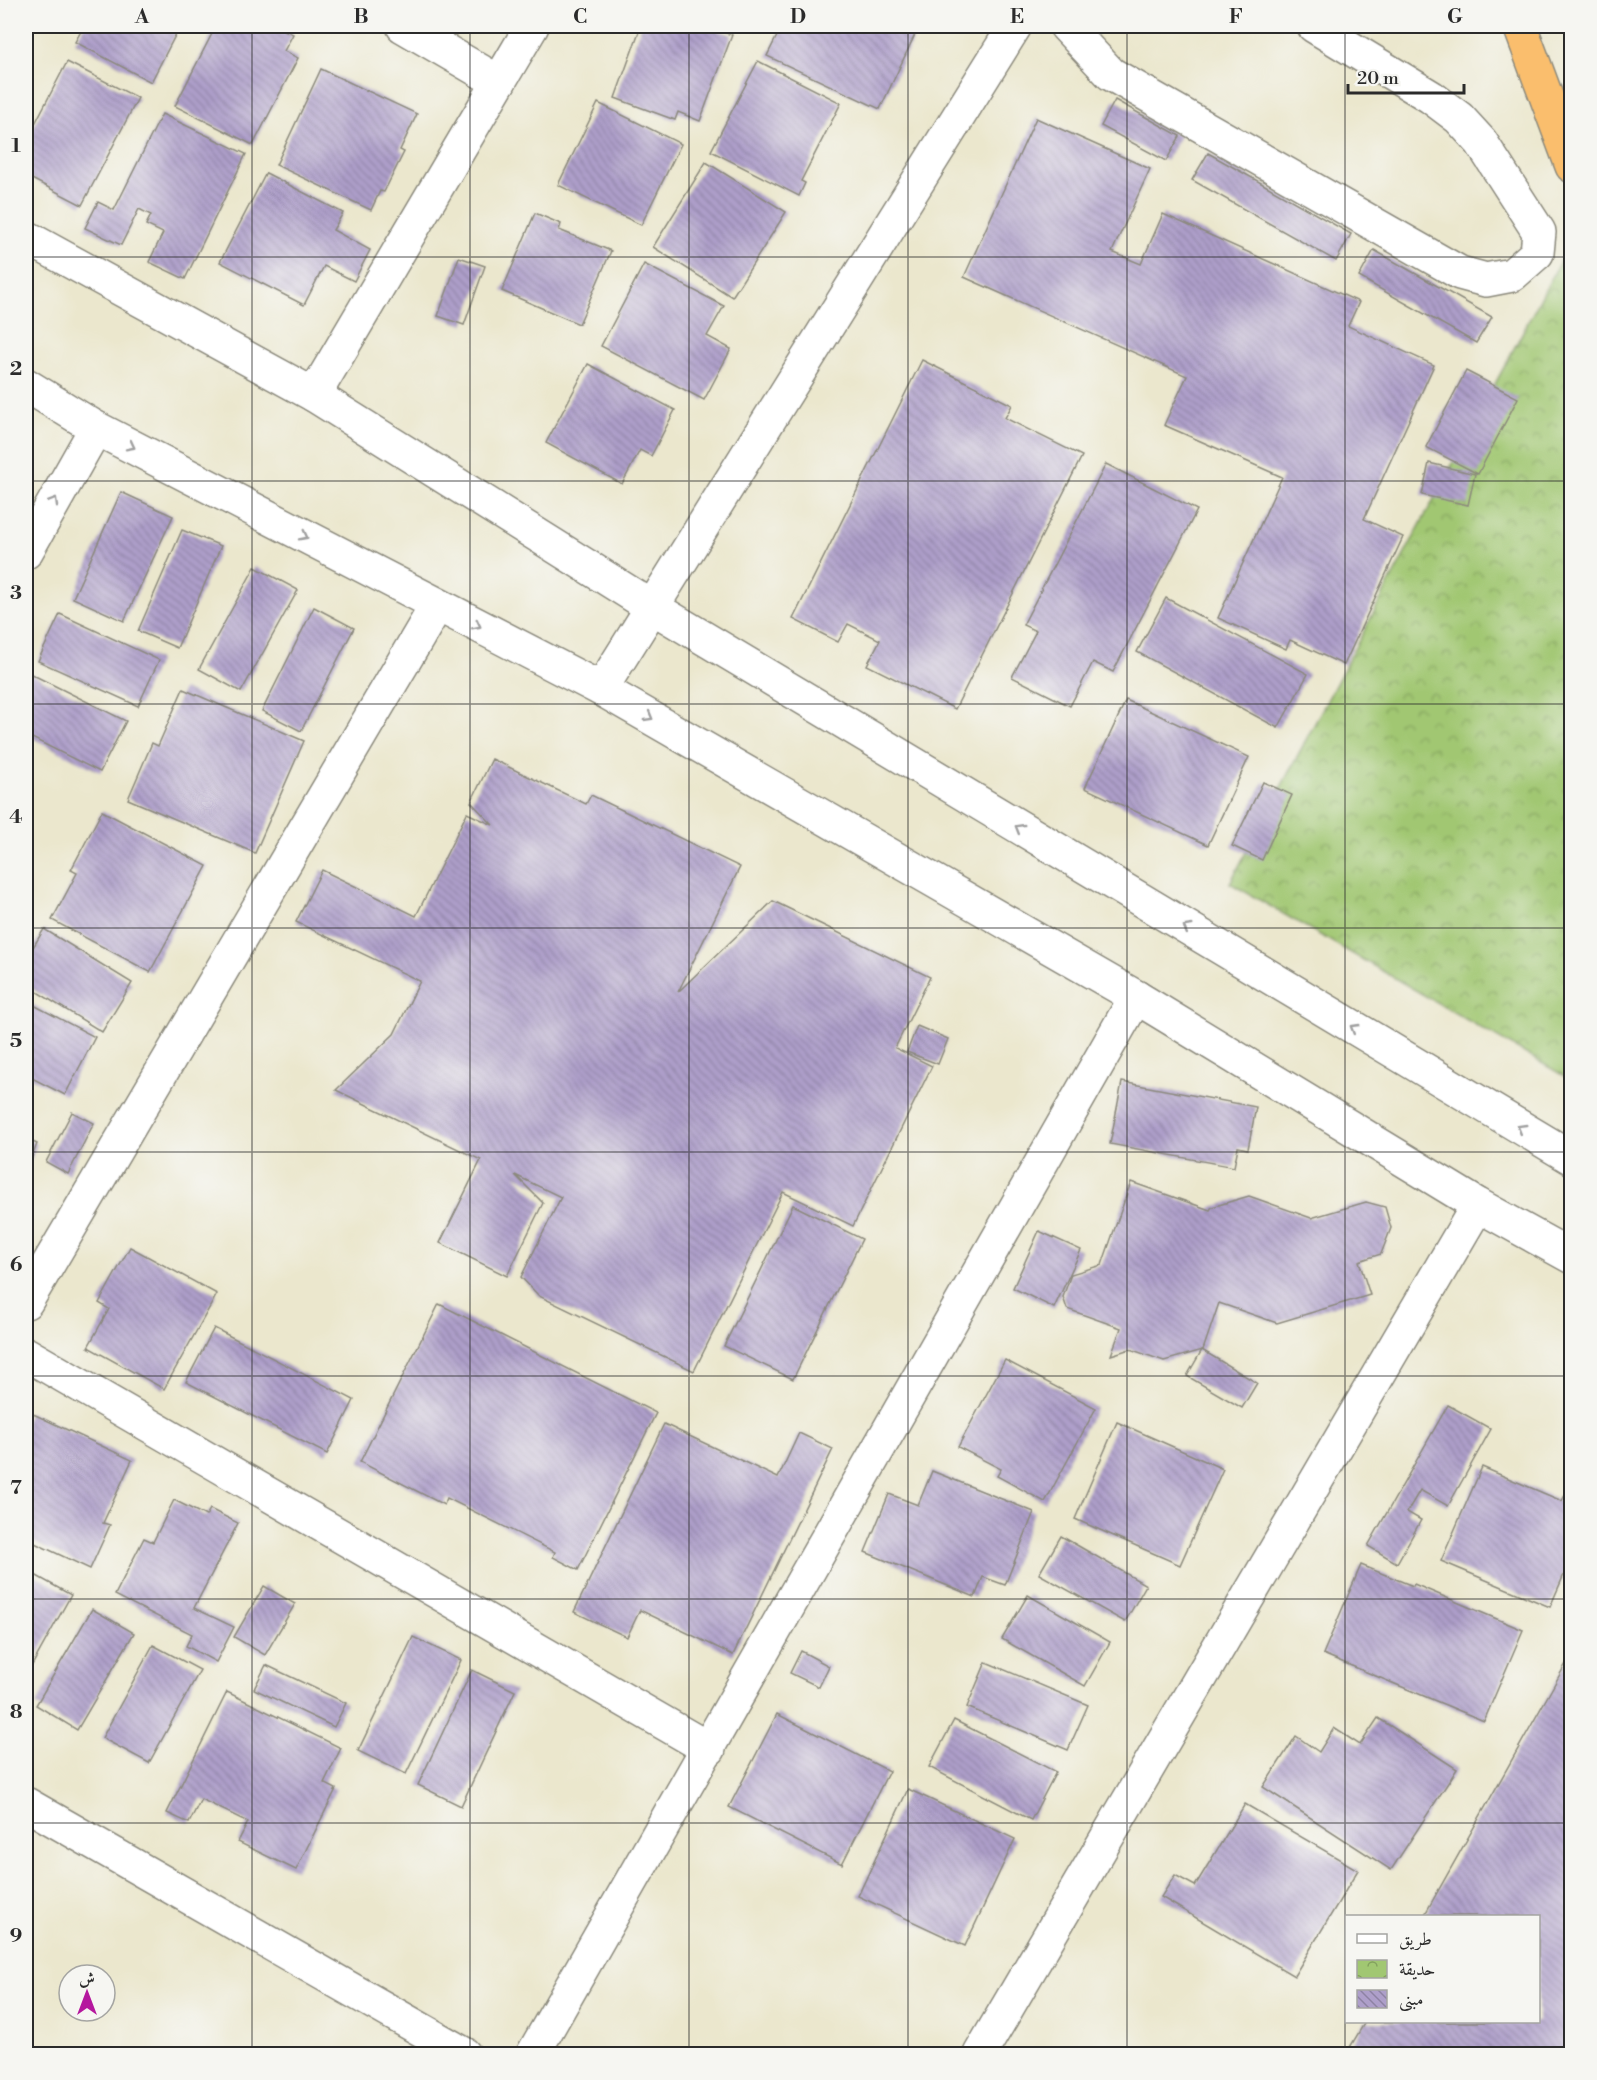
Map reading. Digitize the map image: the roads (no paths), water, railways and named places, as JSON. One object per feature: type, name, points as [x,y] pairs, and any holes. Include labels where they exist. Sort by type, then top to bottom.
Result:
[{"type":"highway","points":[[1520,26],[1572,166]]},
{"type":"street","points":[[403,26],[499,82]]},
{"type":"street","points":[[314,395],[532,26]]},
{"type":"street","points":[[601,689],[1015,26]]},
{"type":"street","points":[[1066,26],[1111,74],[1460,273],[1486,280],[1512,275],[1537,254],[1539,232],[1480,142],[1459,118],[1431,97],[1314,26]]},
{"type":"street","points":[[26,237],[314,395],[652,608],[1572,1158]]},
{"type":"street","points":[[26,385],[96,428],[601,689],[1136,998],[1478,1205],[1572,1257]]},
{"type":"street","points":[[26,552],[96,428]]},
{"type":"street","points":[[26,1302],[437,605]]},
{"type":"street","points":[[533,2055],[1136,998]]},
{"type":"street","points":[[980,2055],[1478,1205]]},
{"type":"street","points":[[26,1354],[709,1749]]},
{"type":"street","points":[[26,1804],[464,2055]]}]
